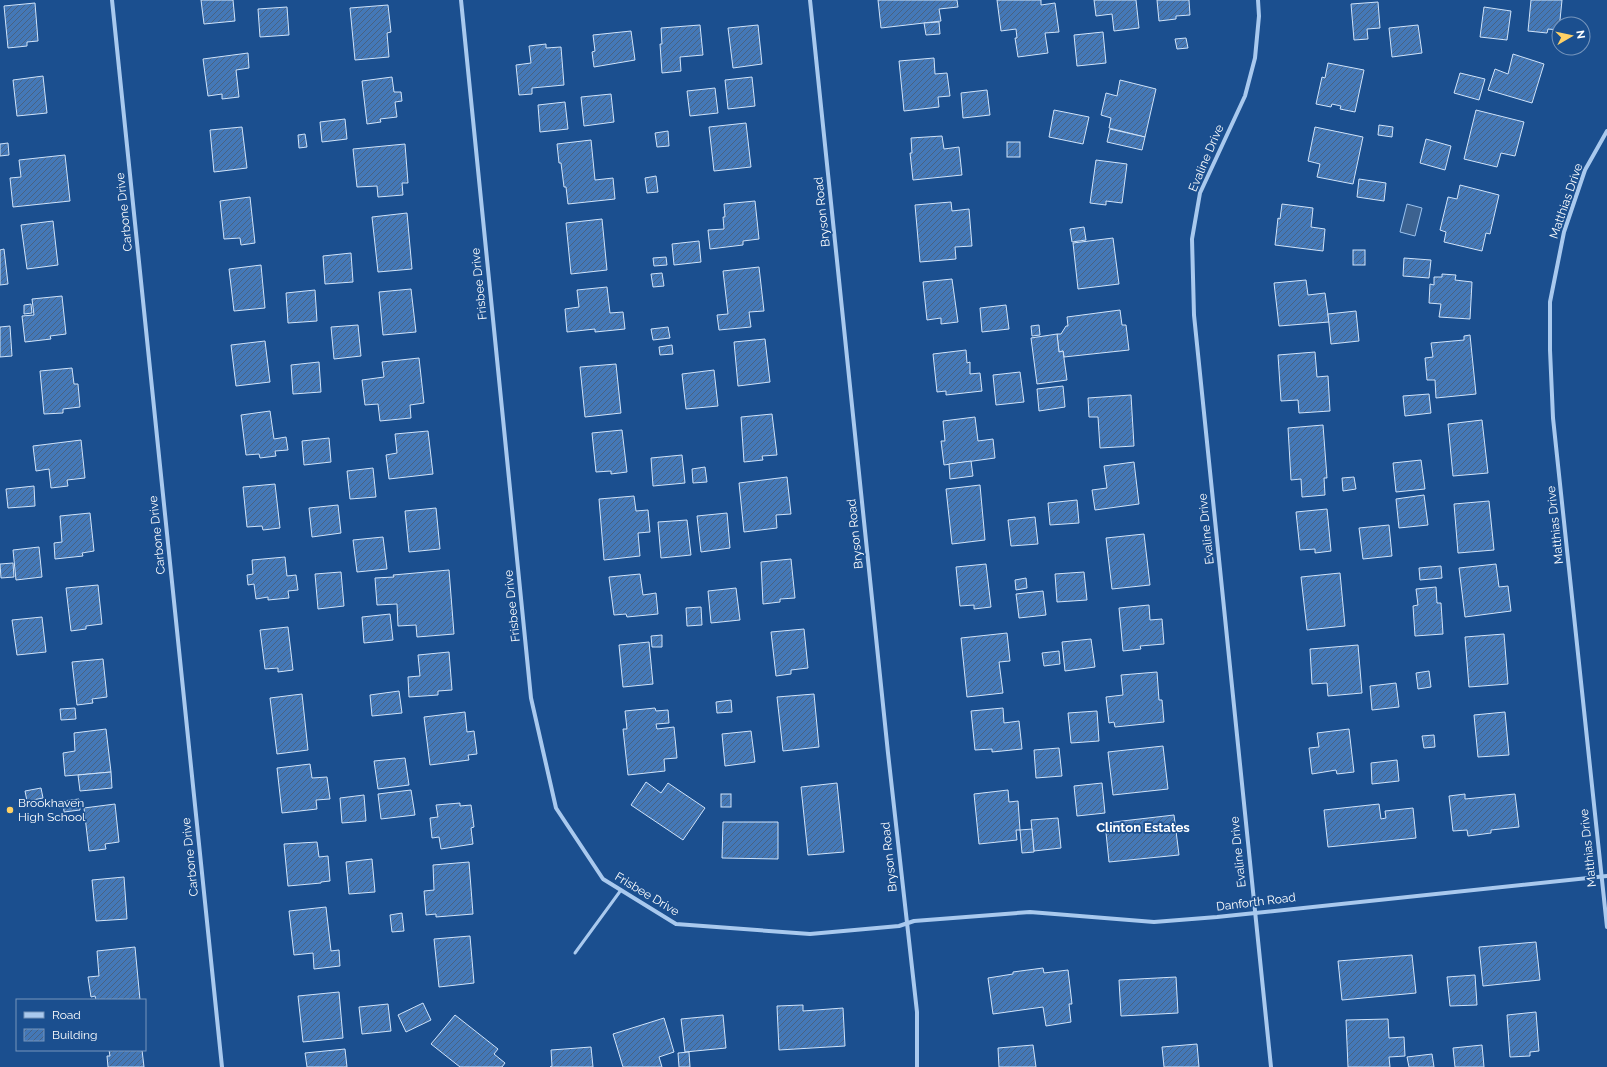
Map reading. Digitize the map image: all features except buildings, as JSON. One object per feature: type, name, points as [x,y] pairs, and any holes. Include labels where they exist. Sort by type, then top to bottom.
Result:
[{"type":"street","name":"Carbone Drive","points":[[112,0],[222,1067]]},
{"type":"street","name":"Frisbee Drive","points":[[460,0],[531,698],[556,808],[603,879],[676,924],[810,934],[907,924]]},
{"type":"street","name":"Bryson Road","points":[[810,0],[917,1012],[917,1067]]},
{"type":"street","name":"Evaline Drive","points":[[1258,0],[1259,16],[1254,58],[1245,96],[1200,193],[1192,239],[1194,315],[1254,912],[1272,1067]]},
{"type":"street","name":"Matthias Drive","points":[[1607,131],[1585,170],[1564,232],[1550,302],[1550,350],[1553,418],[1607,927]]},
{"type":"street","name":"Danforth Road","points":[[907,924],[914,921],[1030,912],[1154,922],[1607,876]]},
{"type":"lane","points":[[575,954],[621,890]]},
{"type":"water","points":[[1407,204],[1422,208],[1415,236],[1400,232]]},
{"type":"place","name":"Brookhaven High School","points":[[10,810]]},
{"type":"district","name":"Clinton Estates","points":[[1143,827]]}]
